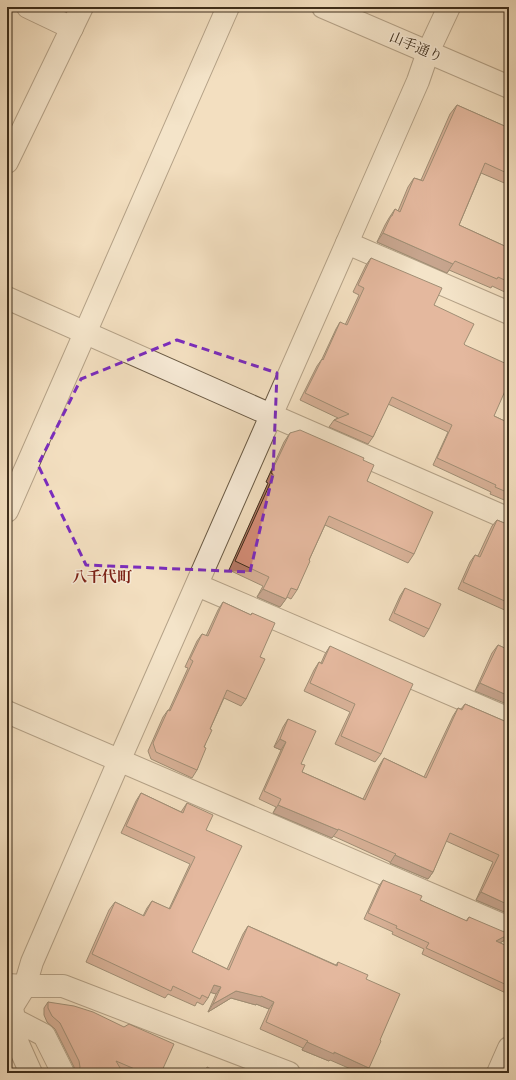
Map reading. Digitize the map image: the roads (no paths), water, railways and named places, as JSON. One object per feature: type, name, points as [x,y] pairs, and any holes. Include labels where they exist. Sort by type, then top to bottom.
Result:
[{"type":"street","points":[[28,7],[72,28]]},
{"type":"street","points":[[7,162],[82,7]]},
{"type":"street","points":[[7,511],[228,7]]},
{"type":"street","name":"山手通り","points":[[323,7],[509,87]]},
{"type":"street","points":[[31,1073],[18,1044],[12,1007],[16,985],[32,962],[418,81],[428,52],[449,7]]},
{"type":"street","points":[[347,242],[509,313]]},
{"type":"street","points":[[7,298],[509,519]]},
{"type":"street","points":[[197,585],[509,720]]},
{"type":"street","points":[[7,712],[509,928]]},
{"type":"street","points":[[16,985],[63,986],[289,1073]]},
{"type":"street","points":[[15,1020],[44,1035],[63,1073]]},
{"type":"street","points":[[498,1073],[509,1048]]},
{"type":"district","name":"八千代町","points":[[102,577]]}]
